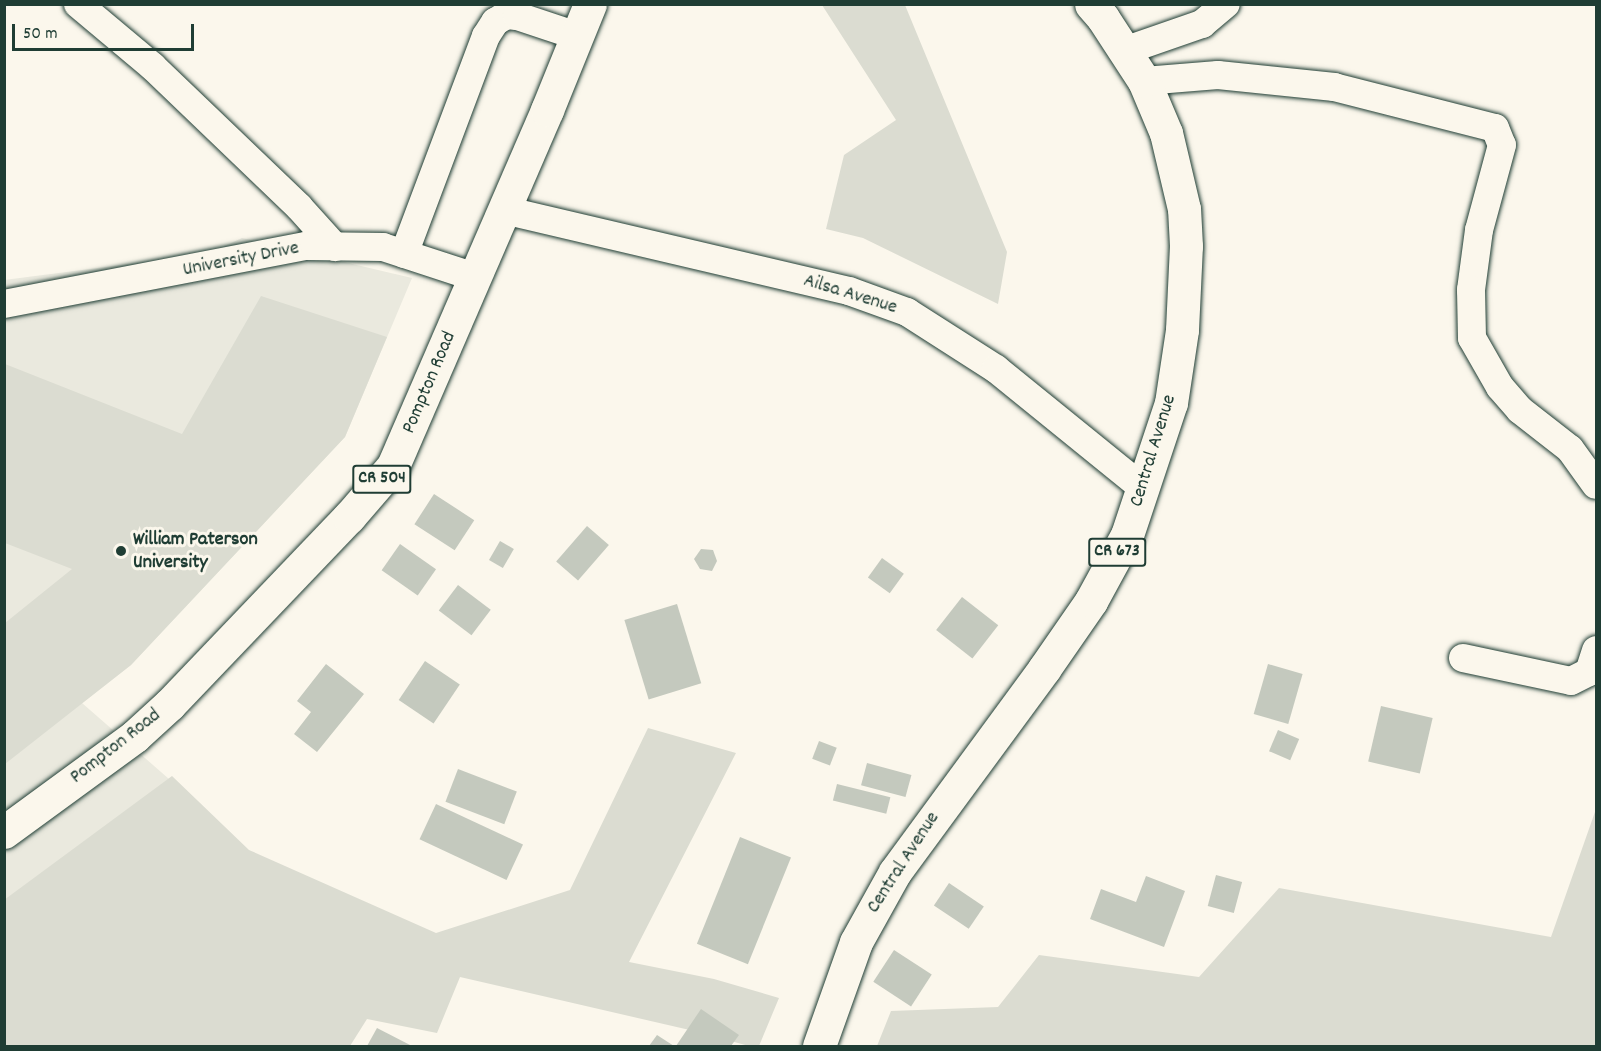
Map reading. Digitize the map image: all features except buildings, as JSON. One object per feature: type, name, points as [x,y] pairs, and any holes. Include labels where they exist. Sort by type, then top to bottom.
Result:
[{"type":"main road","name":"Pompton Road","points":[[4,832],[135,736],[170,704],[380,483],[403,444],[590,4]]},
{"type":"main road","name":"Central Avenue","points":[[819,1047],[856,942],[883,891],[921,833],[1044,669],[1090,601],[1127,535],[1171,403],[1182,330],[1186,246],[1184,209],[1176,167],[1166,133],[1144,81],[1091,4]]},
{"type":"street","points":[[78,4],[152,66],[299,207],[335,247]]},
{"type":"street","points":[[1124,51],[1202,24],[1226,4]]},
{"type":"street","points":[[404,254],[486,36],[495,22],[506,15],[517,16],[577,36]]},
{"type":"street","points":[[1144,81],[1218,75],[1334,87],[1495,128],[1502,145],[1479,230],[1471,290],[1472,338],[1500,387],[1520,410],[1570,449],[1596,485]]},
{"type":"street","name":"Ailsa Avenue","points":[[504,210],[849,291],[906,312],[996,369],[1144,489]]},
{"type":"street","name":"University Drive","points":[[4,303],[306,246],[383,247],[475,277]]},
{"type":"street","points":[[1463,658],[1571,681],[1589,672],[1596,650]]},
{"type":"shaded area","points":[[822,5],[905,5],[1007,252],[998,304],[863,238],[826,229],[844,155],[896,120]]},
{"type":"shaded area","name":"William Paterson University","points":[[242,238],[412,278],[345,437],[131,665],[82,703],[169,779],[5,900],[4,280],[207,254]]},
{"type":"shaded area","points":[[261,296],[387,337],[345,437],[131,665],[5,764],[5,623],[72,569],[5,543],[5,364],[182,434]]},
{"type":"shaded area","points":[[648,728],[736,753],[629,962],[714,979],[779,998],[759,1046],[749,1046],[694,1031],[460,977],[437,1033],[367,1019],[350,1046],[5,1046],[4,900],[172,776],[249,850],[436,933],[570,890]]},
{"type":"shaded area","points":[[1596,809],[1596,1046],[877,1046],[891,1011],[998,1007],[1039,955],[1199,977],[1279,888],[1551,937]]},
{"type":"place","name":"William Paterson University","points":[[121,551]]}]
